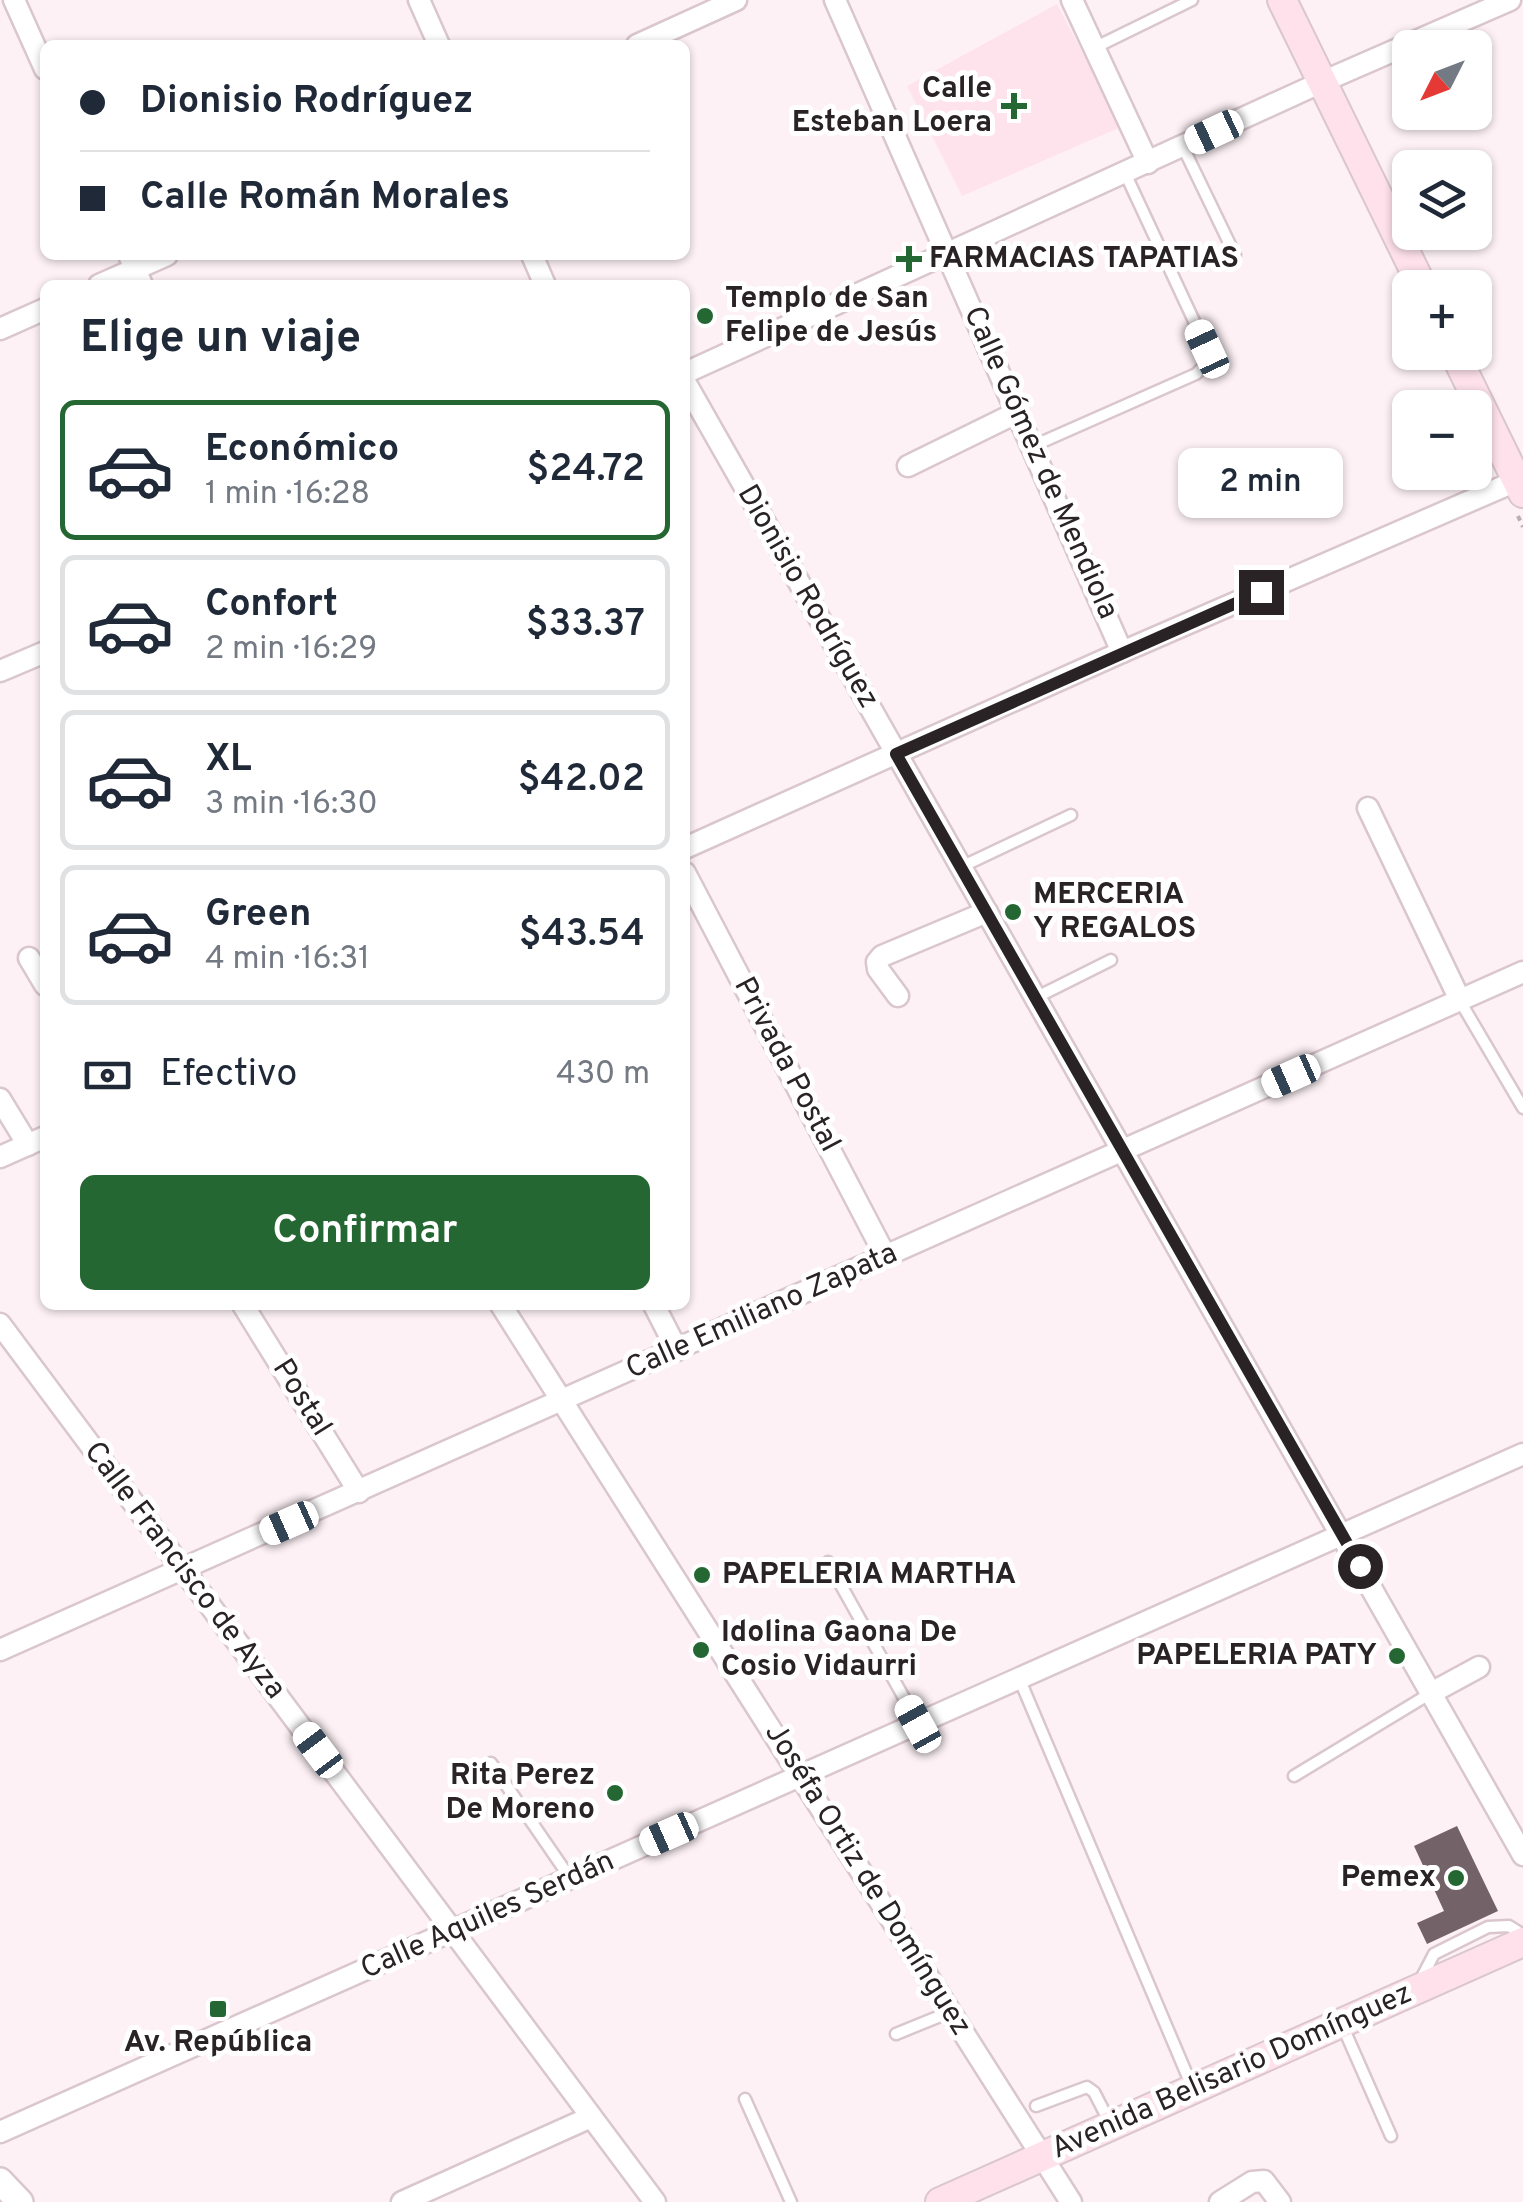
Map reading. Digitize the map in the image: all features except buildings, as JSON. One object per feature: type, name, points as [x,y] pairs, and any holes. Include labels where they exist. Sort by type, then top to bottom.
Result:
[{"type":"main road","points":[[1282,0],[1414,270]]},
{"type":"main road","points":[[1463,370],[1521,484]]},
{"type":"main road","name":"Avenida Belisario Domínguez","points":[[940,2202],[1523,1939]]},
{"type":"street","points":[[14,0],[40,58]]},
{"type":"street","points":[[419,0],[437,40]]},
{"type":"street","points":[[648,40],[736,0]]},
{"type":"street","name":"Calle Gómez de Mendiola","points":[[835,0],[1122,652]]},
{"type":"street","points":[[1072,0],[1148,163]]},
{"type":"street","points":[[690,370],[1510,0]]},
{"type":"street","points":[[111,280],[135,270]]},
{"type":"street","points":[[0,330],[40,311]]},
{"type":"street","name":"Dionisio Rodríguez","points":[[690,391],[1523,1855]]},
{"type":"street","points":[[908,466],[1018,412]]},
{"type":"street","points":[[690,846],[1122,652],[1521,484]]},
{"type":"street","points":[[0,670],[40,654]]},
{"type":"street","points":[[1368,808],[1460,1000]]},
{"type":"street","name":"Privada Postal","points":[[690,882],[886,1257]]},
{"type":"street","points":[[898,996],[878,970],[877,962],[882,956],[987,912]]},
{"type":"street","points":[[29,958],[40,976]]},
{"type":"street","name":"Calle Emiliano Zapata","points":[[0,1650],[1523,972]]},
{"type":"street","points":[[0,1099],[36,1141],[0,1157]]},
{"type":"street","name":"Postal","points":[[246,1310],[360,1492]]},
{"type":"street","name":"Joséfa Ortiz de Domínguez","points":[[504,1310],[1071,2202]]},
{"type":"street","points":[[657,1310],[677,1350]]},
{"type":"street","name":"Calle Francisco de Ayza","points":[[0,1324],[655,2202]]},
{"type":"street","name":"Calle Aquiles Serdán","points":[[0,2132],[1523,1454]]},
{"type":"street","points":[[1432,1694],[1480,1667]]},
{"type":"street","points":[[402,2202],[591,2116]]},
{"type":"street","points":[[0,2181],[20,2202]]},
{"type":"street","points":[[1220,2202],[1252,2182],[1264,2181],[1280,2202]]},
{"type":"lane","points":[[1094,48],[1192,0]]},
{"type":"lane","points":[[1184,146],[1235,255]]},
{"type":"lane","points":[[1032,446],[1196,374],[1207,363],[1207,349],[1125,173]]},
{"type":"lane","points":[[961,867],[1070,815]]},
{"type":"lane","points":[[1036,998],[1111,960]]},
{"type":"lane","points":[[1460,1000],[1523,1108]]},
{"type":"lane","points":[[828,1562],[918,1724]]},
{"type":"lane","points":[[1019,1678],[1193,2090]]},
{"type":"lane","points":[[1294,1776],[1432,1694]]},
{"type":"lane","points":[[491,1762],[571,1879]]},
{"type":"lane","points":[[896,2034],[950,2012]]},
{"type":"lane","points":[[1341,2023],[1390,2136]]},
{"type":"lane","points":[[1036,2106],[1087,2087],[1094,2092],[1112,2126]]},
{"type":"lane","points":[[746,2099],[791,2202]]},
{"type":"shaded area","name":"Calle Esteban Loera","points":[[1057,4],[1121,127],[962,196],[907,86]]},
{"type":"place","name":"Calle Esteban Loera","points":[[1014,106]]},
{"type":"place","name":"FARMACIAS TAPATIAS","points":[[909,259]]},
{"type":"place","name":"Templo de San Felipe de Jesús","points":[[705,316]]},
{"type":"place","name":"MERCERIA Y REGALOS","points":[[1013,912]]},
{"type":"place","name":"PAPELERIA MARTHA","points":[[702,1575]]},
{"type":"place","name":"Idolina Gaona De Cosio Vidaurri","points":[[701,1650]]},
{"type":"place","name":"PAPELERIA PATY","points":[[1397,1656]]},
{"type":"place","name":"Rita Perez De Moreno","points":[[615,1793]]},
{"type":"place","name":"Pemex","points":[[1456,1878]]},
{"type":"place","name":"Av. República","points":[[218,2009]]},
{"type":"route","points":[[1261,592],[896,754],[1360,1566]]}]
